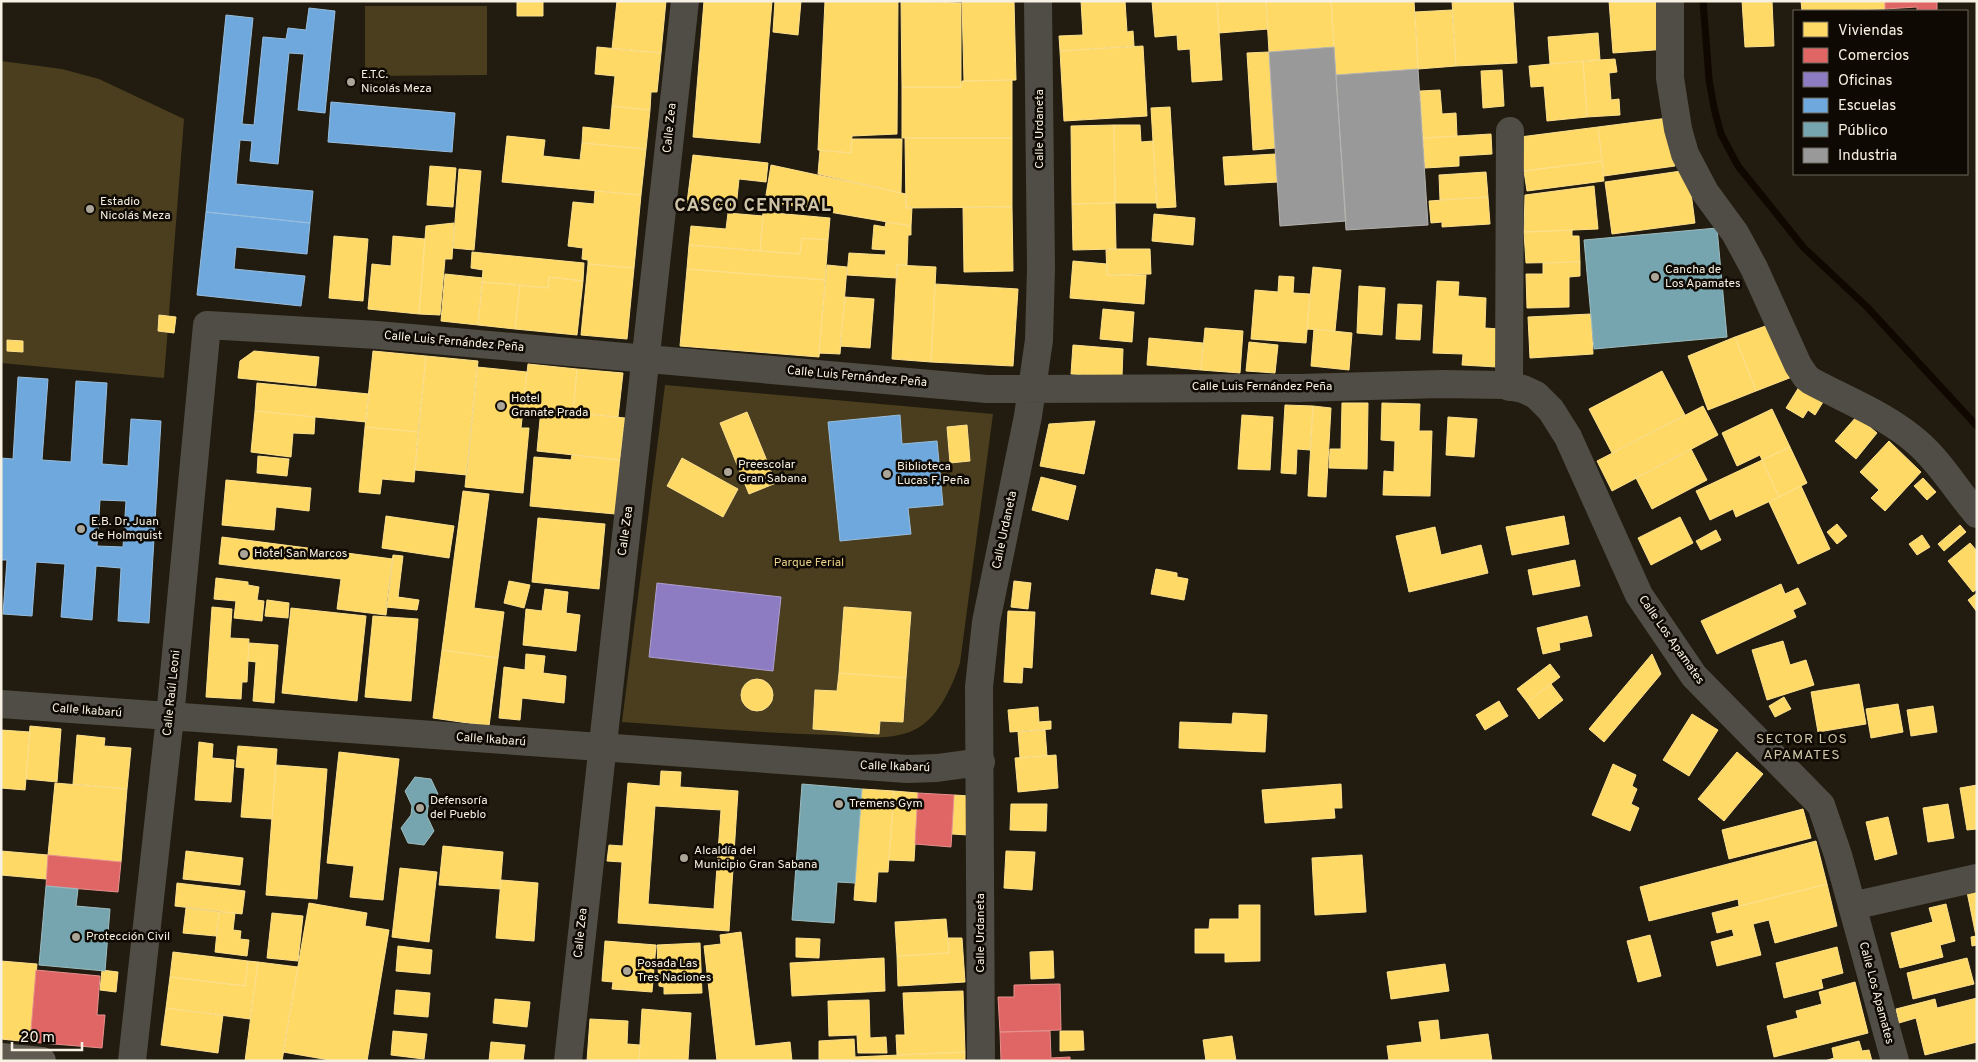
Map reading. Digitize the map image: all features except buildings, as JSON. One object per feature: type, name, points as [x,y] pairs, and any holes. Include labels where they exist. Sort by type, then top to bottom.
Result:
[{"type":"highway","points":[[1,1057],[42,1061]]},
{"type":"street","name":"Calle Zea","points":[[568,1061],[601,748],[685,1]]},
{"type":"street","name":"Calle Urdaneta","points":[[981,1061],[981,762],[979,687],[986,622],[1033,389],[1039,340],[1041,268],[1038,1]]},
{"type":"street","points":[[1670,1],[1670,78],[1678,129],[1685,154],[1705,192],[1735,234],[1754,268],[1798,365],[1811,381],[1901,429],[1918,442],[1935,459],[1977,514]]},
{"type":"street","points":[[1509,387],[1510,132]]},
{"type":"street","name":"Calle Luis Fernández Peña","points":[[207,325],[376,335],[987,389],[1299,388],[1442,384],[1509,387]]},
{"type":"street","name":"Calle Raúl Leoni","points":[[132,1061],[170,717],[207,325]]},
{"type":"street","name":"Calle Los Apamates","points":[[1509,387],[1523,389],[1536,395],[1552,410],[1568,437],[1639,595],[1694,676],[1821,805],[1852,906],[1895,1061]]},
{"type":"street","name":"Calle Ikabarú","points":[[1,704],[601,748],[906,768],[937,768],[981,762]]},
{"type":"street","points":[[1852,906],[1977,878]]},
{"type":"green space","points":[[365,6],[487,6],[487,75],[365,76]]},
{"type":"green space","name":"Estadio Nicolás Meza","points":[[1,61],[62,69],[99,79],[184,119],[164,378],[1,363]]},
{"type":"green space","name":"Parque Ferial","points":[[665,385],[993,414],[960,663],[943,701],[923,725],[905,734],[873,737],[622,722]]},
{"type":"waterway","points":[[1703,1],[1709,79],[1714,108],[1721,134],[1738,166],[1804,248],[1867,307],[1977,426]]},
{"type":"place","name":"E.T.C. Nicolás Meza","points":[[351,82]]},
{"type":"place","name":"Estadio Nicolás Meza","points":[[90,209]]},
{"type":"place","name":"Cancha de Los Apamates","points":[[1655,277]]},
{"type":"place","name":"Hotel Granate Prada","points":[[501,406]]},
{"type":"place","name":"Preescolar Gran Sabana","points":[[728,472]]},
{"type":"place","name":"Biblioteca Lucas F. Peña","points":[[887,474]]},
{"type":"place","name":"E.B. Dr. Juan de Holmquist","points":[[81,529]]},
{"type":"place","name":"Hotel San Marcos","points":[[244,554]]},
{"type":"place","name":"Tremens Gym","points":[[839,804]]},
{"type":"place","name":"Defensoría del Pueblo","points":[[420,808]]},
{"type":"place","name":"Alcaldía del Municipio Gran Sabana","points":[[684,858]]},
{"type":"place","name":"Protección Civil","points":[[76,937]]},
{"type":"place","name":"Posada Las Tres Naciones","points":[[627,971]]},
{"type":"district","name":"CASCO CENTRAL","points":[[753,206]]},
{"type":"district","name":"SECTOR LOS APAMATES","points":[[1802,748]]}]
